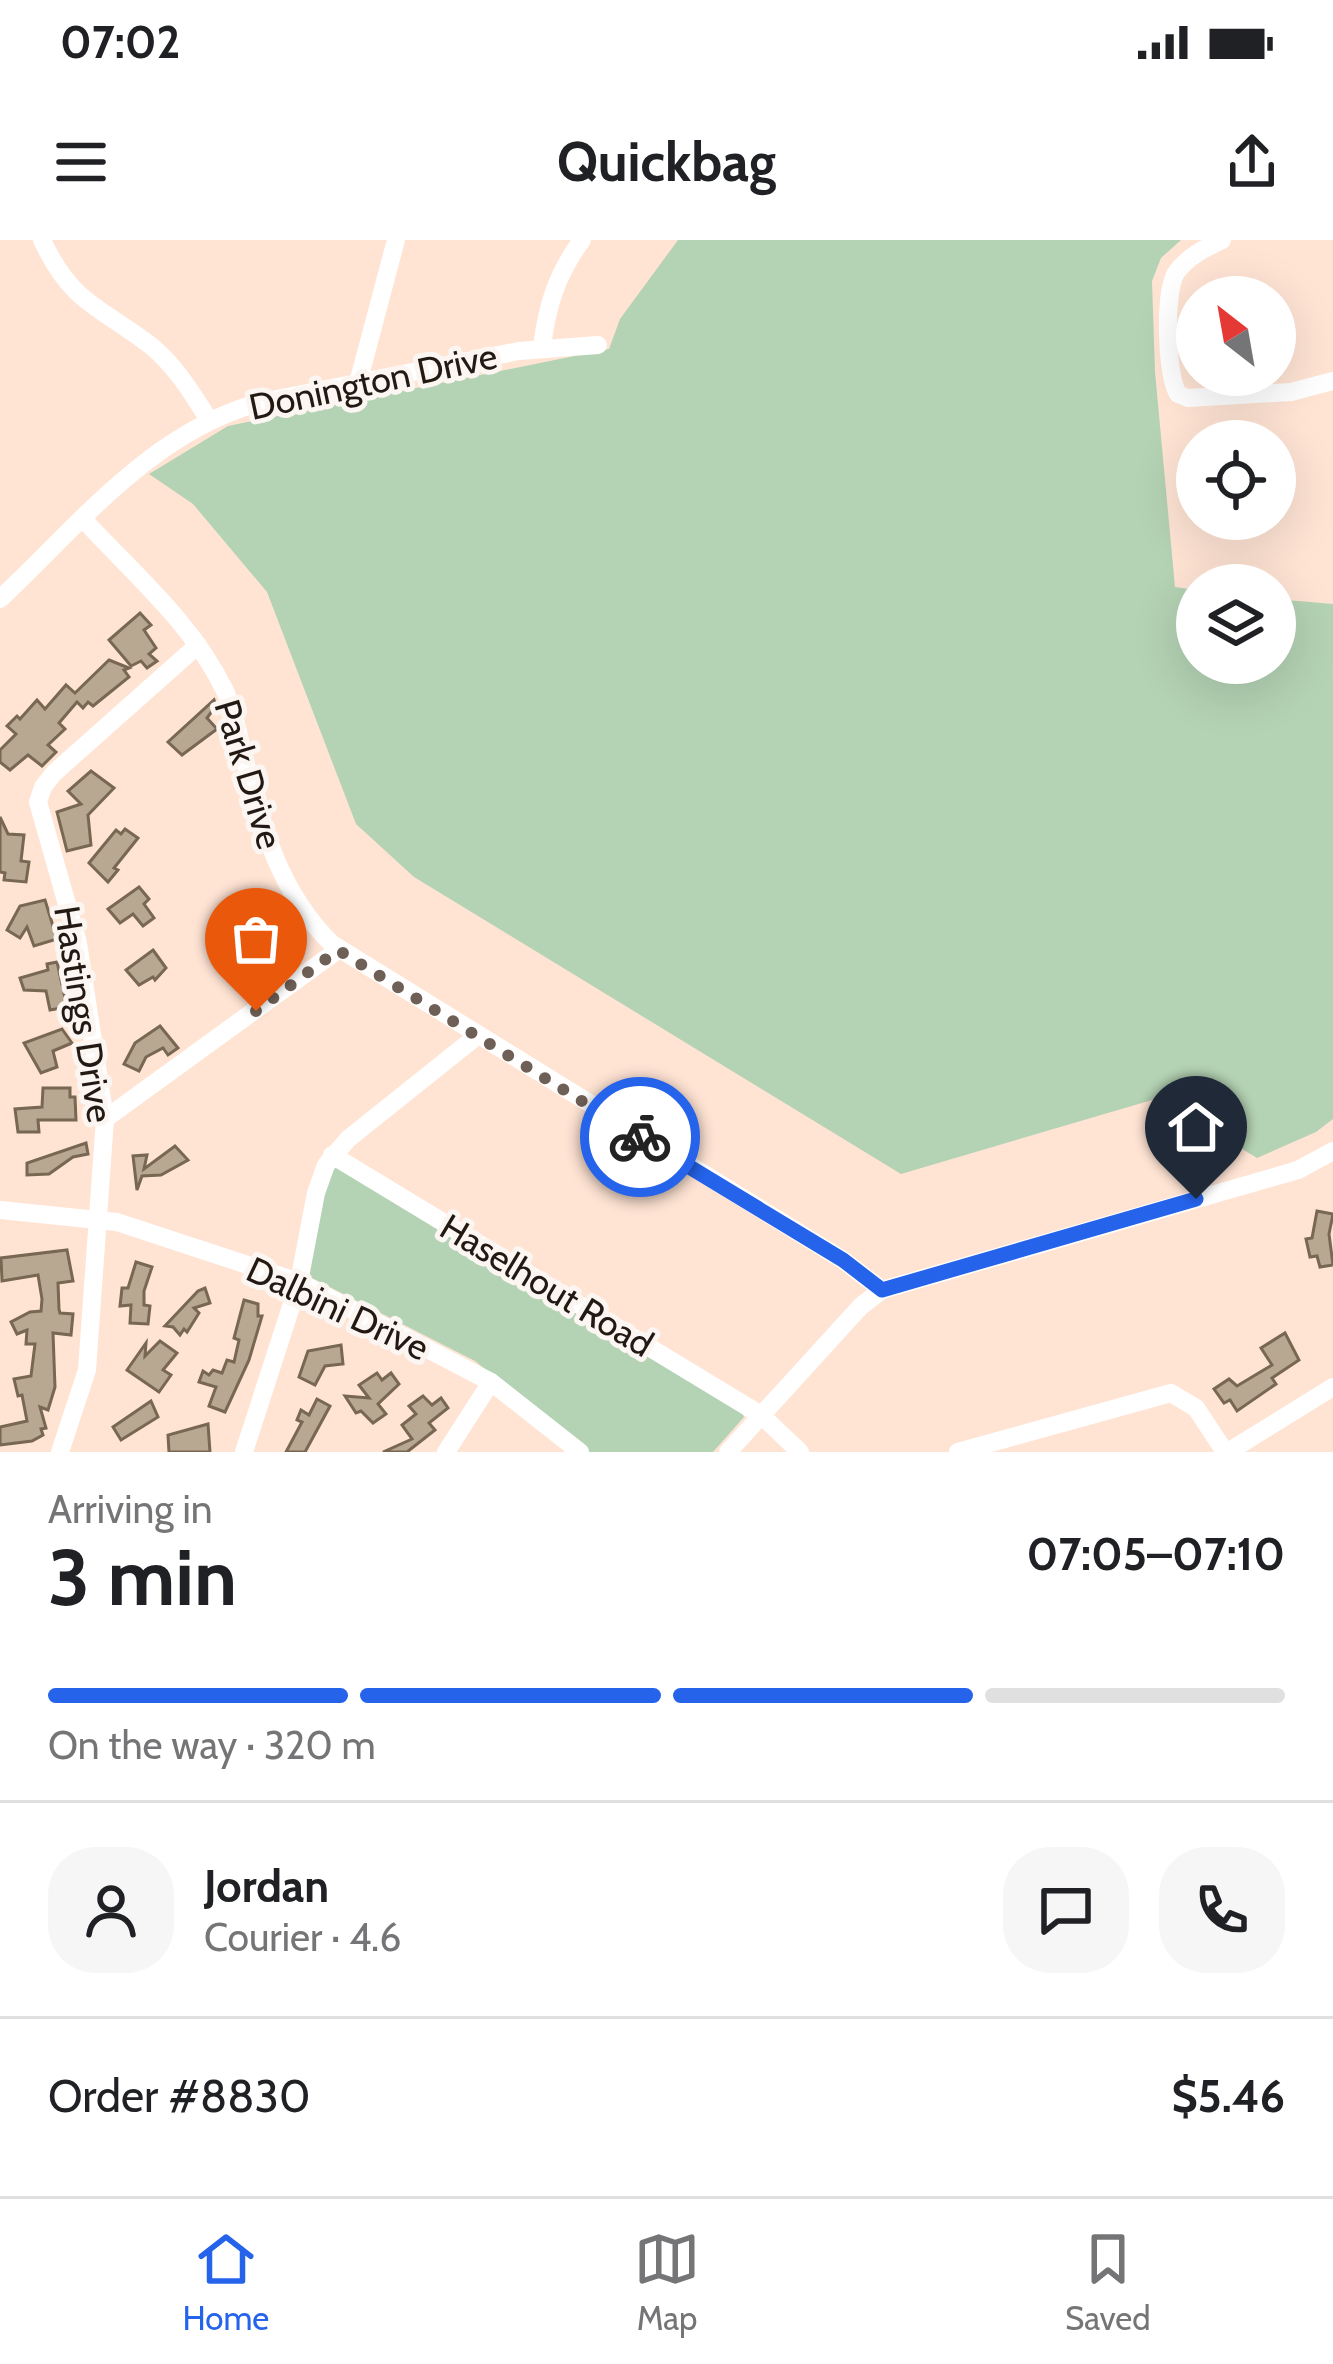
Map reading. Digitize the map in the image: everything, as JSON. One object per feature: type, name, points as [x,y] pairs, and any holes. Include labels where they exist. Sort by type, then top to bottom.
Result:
[{"type":"street","points":[[42,240],[68,286],[170,364],[209,420]]},
{"type":"street","points":[[358,383],[396,240]]},
{"type":"street","points":[[542,347],[557,278],[582,240]]},
{"type":"street","points":[[1222,240],[1194,255],[1171,284],[1172,384],[1181,397],[1291,392],[1333,381]]},
{"type":"street","name":"Donington Drive","points":[[0,599],[147,459],[209,420],[262,402],[542,347],[598,346]]},
{"type":"street","name":"Park Drive","points":[[84,520],[198,645],[231,706],[269,848],[281,876],[312,923],[338,950],[843,1260],[882,1290]]},
{"type":"street","name":"Hastings Drive","points":[[61,1452],[87,1370],[105,1119],[78,943],[38,802],[54,773],[198,645]]},
{"type":"street","points":[[105,1119],[338,950]]},
{"type":"street","points":[[244,1452],[299,1282],[316,1193],[332,1155],[477,1036]]},
{"type":"street","name":"Haselhout Road","points":[[332,1155],[761,1415],[800,1452]]},
{"type":"street","points":[[728,1452],[861,1306],[882,1290],[1328,1161]]},
{"type":"street","name":"Dalbini Drive","points":[[0,1210],[146,1229],[299,1282],[490,1382],[580,1452]]},
{"type":"street","points":[[446,1452],[490,1382]]},
{"type":"street","points":[[958,1452],[1164,1393],[1178,1395],[1196,1408],[1226,1452],[1333,1387]]},
{"type":"green space","points":[[678,240],[1181,240],[1161,258],[1152,281],[1155,372],[1176,587],[1176,684],[1296,684],[1296,601],[1333,604],[1333,1119],[1316,1132],[1257,1158],[1159,1098],[901,1174],[414,877],[356,824],[267,592],[193,504],[149,474],[228,426],[609,349],[620,319]]},
{"type":"green space","points":[[333,1168],[342,1168],[740,1409],[744,1417],[713,1452],[588,1452],[475,1361],[308,1276],[317,1197]]},
{"type":"building","points":[[140,613],[151,625],[144,630],[156,648],[149,654],[157,661],[147,668],[141,661],[131,666],[109,640]]},
{"type":"building","points":[[109,660],[129,668],[124,670],[129,677],[93,706],[88,702],[83,708],[77,702],[59,723],[65,729],[48,745],[56,752],[42,766],[28,755],[10,770],[0,762],[0,750],[16,734],[7,726],[17,716],[20,719],[37,700],[45,709],[66,685],[75,693]]},
{"type":"building","points":[[214,700],[216,706],[207,718],[217,729],[182,755],[168,742]]},
{"type":"building","points":[[91,771],[114,788],[88,815],[91,845],[67,851],[57,812],[81,804],[68,791]]},
{"type":"building","points":[[0,817],[8,834],[24,835],[21,861],[29,862],[26,882],[4,880],[5,873],[0,872]]},
{"type":"building","points":[[125,829],[138,838],[108,882],[89,863],[116,830],[121,834]]},
{"type":"building","points":[[139,887],[149,899],[144,904],[154,918],[143,926],[133,914],[120,923],[108,909]]},
{"type":"building","points":[[45,900],[57,939],[34,946],[27,927],[20,938],[7,930],[20,906]]},
{"type":"building","points":[[153,950],[166,968],[155,980],[139,985],[126,970]]},
{"type":"building","points":[[57,962],[67,1007],[50,1010],[46,991],[24,990],[20,978],[48,970],[47,964]]},
{"type":"building","points":[[160,1026],[178,1048],[168,1055],[163,1048],[146,1057],[139,1071],[124,1064],[135,1043]]},
{"type":"building","points":[[62,1029],[72,1043],[53,1051],[57,1067],[41,1073],[24,1043]]},
{"type":"building","points":[[43,1088],[70,1088],[76,1120],[38,1120],[39,1132],[18,1132],[15,1109],[42,1107]]},
{"type":"building","points":[[86,1143],[88,1154],[73,1157],[49,1174],[27,1175],[27,1163]]},
{"type":"building","points":[[175,1146],[188,1160],[161,1175],[142,1176],[137,1190],[133,1156],[147,1155],[144,1169]]},
{"type":"building","points":[[1317,1211],[1333,1214],[1329,1234],[1333,1265],[1320,1267],[1317,1256],[1310,1257],[1306,1239],[1312,1238]]},
{"type":"building","points":[[67,1250],[73,1281],[58,1283],[59,1309],[73,1314],[71,1335],[53,1333],[55,1387],[48,1410],[40,1407],[46,1428],[32,1441],[0,1445],[0,1427],[27,1421],[14,1379],[31,1376],[35,1344],[26,1344],[27,1330],[17,1334],[11,1322],[41,1311],[42,1299],[38,1275],[2,1281],[1,1258]]},
{"type":"building","points":[[136,1262],[152,1267],[144,1291],[144,1305],[150,1306],[148,1324],[130,1323],[131,1305],[120,1306],[122,1288],[128,1288]]},
{"type":"building","points":[[205,1288],[210,1303],[194,1308],[199,1313],[187,1332],[184,1329],[180,1335],[165,1326],[198,1291]]},
{"type":"building","points":[[244,1300],[258,1304],[258,1316],[262,1316],[249,1360],[225,1412],[209,1406],[216,1387],[199,1382],[203,1371],[222,1373],[227,1360],[234,1362],[239,1340],[234,1338]]},
{"type":"building","points":[[1285,1333],[1299,1360],[1272,1378],[1276,1384],[1237,1411],[1230,1400],[1224,1403],[1214,1389],[1229,1379],[1237,1386],[1272,1365],[1261,1348]]},
{"type":"building","points":[[160,1341],[177,1353],[163,1370],[171,1375],[159,1392],[127,1370],[146,1343],[145,1356]]},
{"type":"building","points":[[341,1345],[343,1364],[325,1366],[315,1385],[299,1377],[308,1351]]},
{"type":"building","points":[[377,1373],[382,1380],[391,1373],[399,1384],[378,1404],[386,1414],[373,1423],[361,1411],[356,1413],[345,1396],[369,1398],[359,1385]]},
{"type":"building","points":[[423,1396],[432,1405],[441,1398],[448,1408],[429,1423],[435,1430],[407,1452],[383,1452],[412,1439],[402,1425],[416,1414],[409,1406]]},
{"type":"building","points":[[317,1399],[330,1406],[305,1452],[286,1452],[302,1422],[297,1420],[301,1410],[309,1415]]},
{"type":"building","points":[[151,1401],[158,1417],[121,1440],[113,1427]]},
{"type":"building","points":[[208,1424],[210,1452],[169,1452],[168,1435]]},
{"type":"way so far","points":[[256,1011],[338,950],[640,1137]]},
{"type":"route","points":[[640,1137],[843,1260],[882,1290],[1196,1199]]}]
